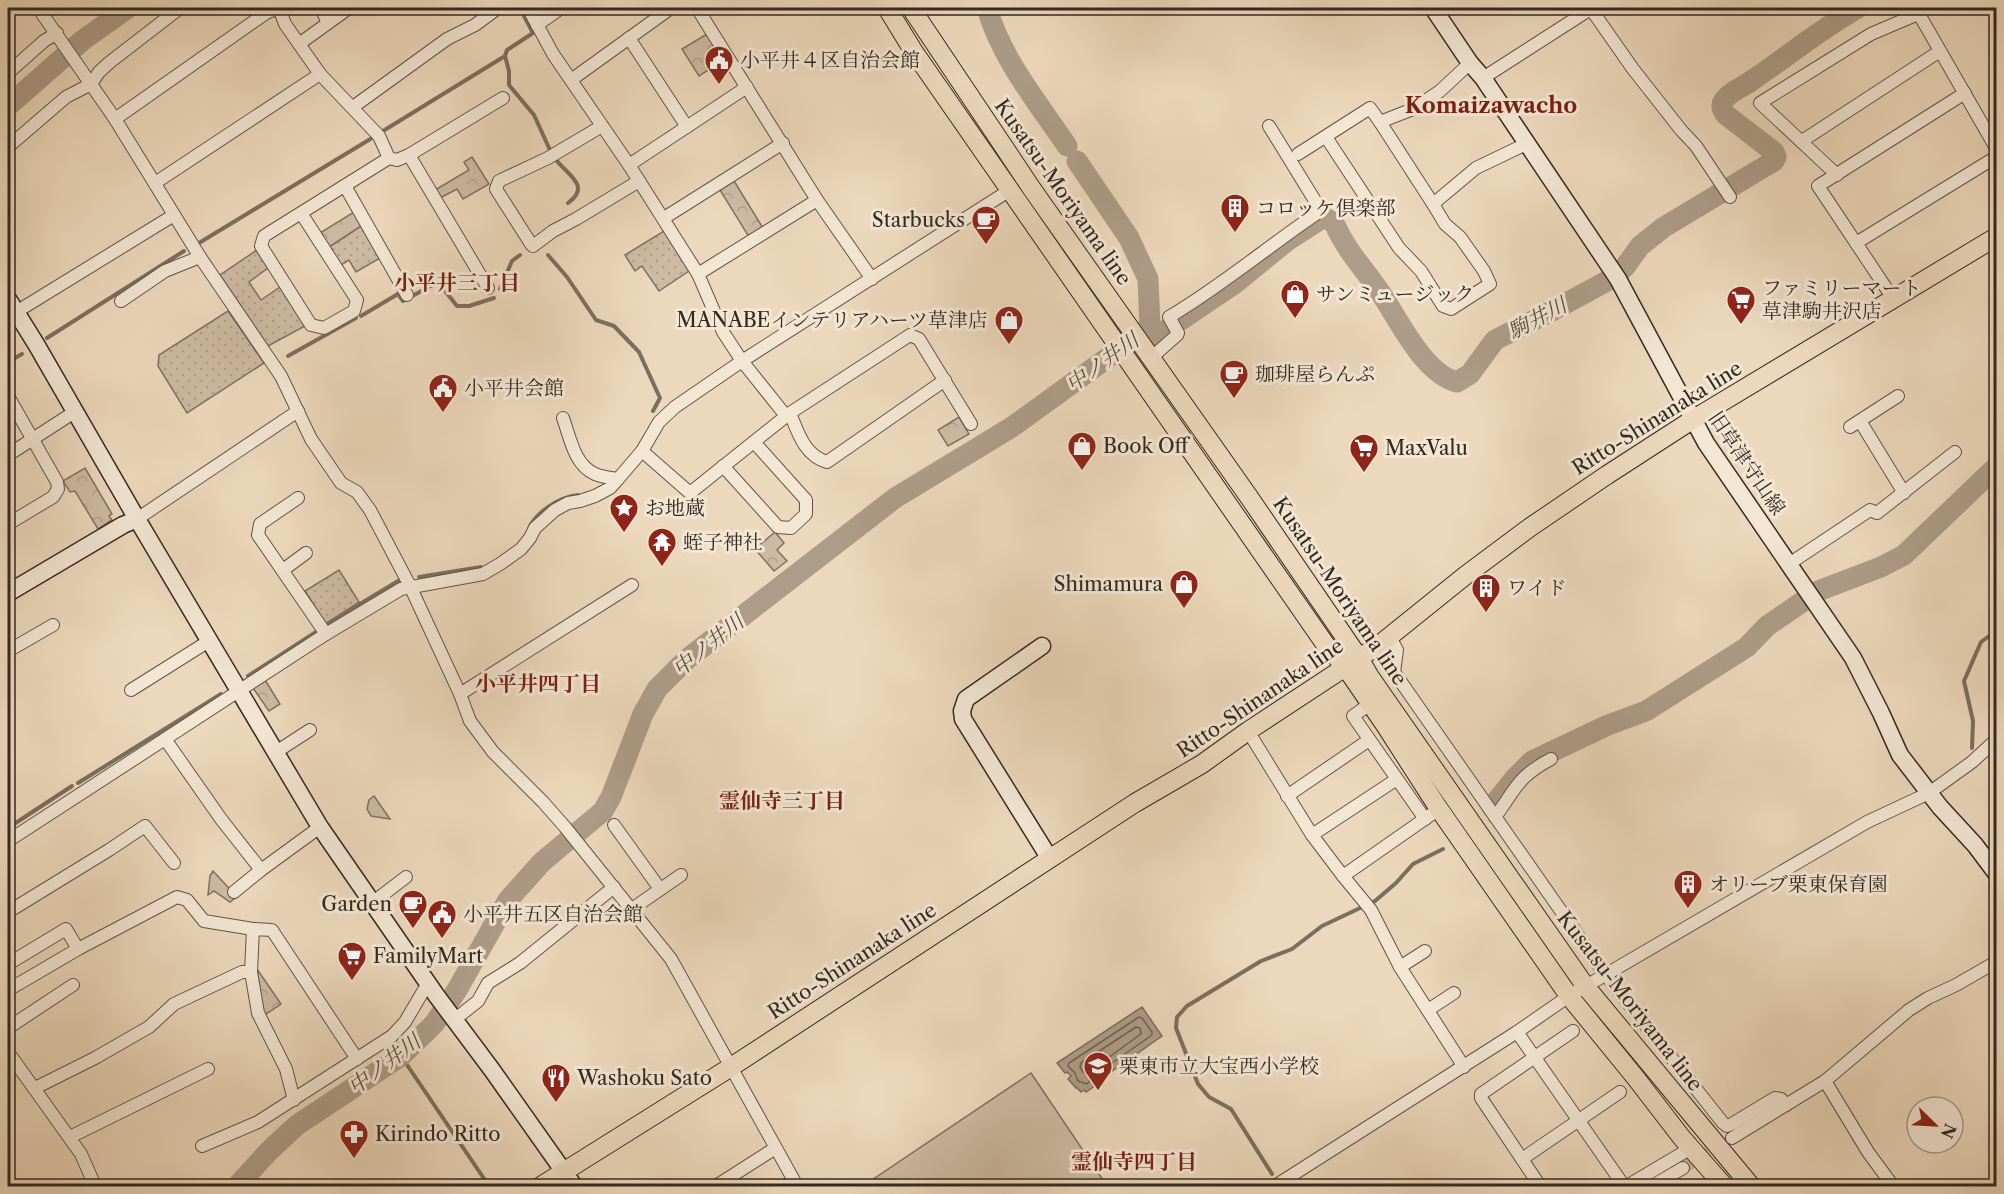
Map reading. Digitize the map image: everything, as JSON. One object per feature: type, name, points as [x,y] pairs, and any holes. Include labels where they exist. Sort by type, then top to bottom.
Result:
[{"type":"main road","name":"Kusatsu-Moriyama line","points":[[887,8],[914,52],[1325,644],[1370,677],[1586,987],[1751,1186]]},
{"type":"main road","name":"Kusatsu-Moriyama line","points":[[911,8],[1032,189],[1249,497],[1352,663],[1370,704],[1432,814],[1569,996],[1690,1148],[1724,1186]]},
{"type":"main road","name":"Ritto-Shinanaka line","points":[[541,1186],[569,1179],[731,1066],[1135,803],[1202,764],[1390,637],[1466,575],[1606,475],[1692,420],[1996,237]]},
{"type":"street","points":[[41,8],[43,15],[115,119],[200,257],[281,376],[311,439],[341,483],[357,492],[370,510],[410,586],[460,694],[470,721],[493,752],[566,827],[679,970],[774,1149],[797,1186]]},
{"type":"street","points":[[8,147],[66,97],[91,84],[110,62],[180,8]]},
{"type":"street","points":[[115,119],[266,13],[279,8],[285,24],[320,74],[379,136],[389,158]]},
{"type":"street","points":[[321,8],[328,23]]},
{"type":"street","points":[[299,44],[349,8]]},
{"type":"street","points":[[353,108],[447,39],[475,25],[498,8]]},
{"type":"street","points":[[528,8],[552,54],[629,165],[698,274],[723,332],[742,361],[788,415],[799,436],[816,459],[827,462],[945,380]]},
{"type":"street","points":[[537,25],[561,8]]},
{"type":"street","points":[[571,80],[671,8]]},
{"type":"street","points":[[697,8],[817,200],[872,279]]},
{"type":"street","name":"旧草津守山線","points":[[1433,8],[1470,63],[1483,78],[1615,276],[1706,443],[1852,658],[1881,712],[1900,755],[1929,793],[1975,844],[1996,873]]},
{"type":"street","points":[[1483,78],[1592,8],[1633,69],[1696,146],[1730,197]]},
{"type":"street","points":[[1837,175],[1760,103],[1871,34],[1916,11],[1996,148]]},
{"type":"street","points":[[8,71],[57,33]]},
{"type":"street","points":[[629,38],[687,127]]},
{"type":"street","points":[[1802,141],[1940,51]]},
{"type":"street","points":[[1380,122],[1413,109],[1440,91],[1470,63]]},
{"type":"street","points":[[155,183],[320,74]]},
{"type":"street","points":[[629,165],[747,87]]},
{"type":"street","points":[[1894,300],[1818,188],[1965,93]]},
{"type":"street","points":[[301,213],[357,300],[354,311],[324,328],[311,325],[261,246],[264,236],[389,158],[397,160],[409,155],[503,98]]},
{"type":"street","points":[[1298,154],[1370,108],[1445,224],[1460,237],[1484,271],[1490,284],[1451,309],[1443,306],[1421,271],[1399,248],[1326,137]]},
{"type":"street","points":[[602,126],[548,158],[499,181],[496,189],[531,244],[533,246],[553,231],[639,181]]},
{"type":"street","points":[[1149,355],[1177,335],[1178,333],[1168,318],[1238,272],[1316,214],[1317,204],[1269,126]]},
{"type":"street","points":[[664,218],[783,143]]},
{"type":"street","points":[[1433,204],[1476,168],[1526,144]]},
{"type":"street","points":[[409,155],[488,288]]},
{"type":"street","points":[[1856,243],[1996,157]]},
{"type":"street","points":[[345,186],[407,295]]},
{"type":"street","points":[[8,841],[326,634],[401,589],[483,574],[521,549],[535,528],[555,510],[568,503],[595,496],[610,488],[642,451],[659,422],[675,407],[742,361],[1010,190]]},
{"type":"street","points":[[698,274],[817,200]]},
{"type":"street","points":[[174,215],[10,309],[76,411],[137,519],[320,827],[453,1019],[569,1179]]},
{"type":"street","points":[[121,301],[165,271],[200,257]]},
{"type":"street","points":[[642,451],[690,492],[788,415],[910,335],[919,339],[971,424]]},
{"type":"street","points":[[8,396],[57,482],[58,489],[53,497],[8,524]]},
{"type":"street","points":[[1898,396],[1855,424],[1904,493]]},
{"type":"street","points":[[8,454],[76,411]]},
{"type":"street","points":[[8,593],[137,519],[298,411]]},
{"type":"street","points":[[563,418],[573,449],[589,471],[618,479]]},
{"type":"street","points":[[723,466],[778,527],[791,528],[806,514],[806,500],[754,442]]},
{"type":"street","points":[[1789,564],[1869,510],[1877,513],[1955,452]]},
{"type":"street","points":[[298,498],[260,524],[258,535],[326,634]]},
{"type":"street","points":[[283,570],[306,553]]},
{"type":"street","points":[[460,694],[632,585]]},
{"type":"street","points":[[8,651],[53,625]]},
{"type":"street","points":[[1390,637],[1397,650],[1394,672],[1605,974],[1723,1123],[1726,1126],[1731,1124],[1775,1098],[1781,1099],[1786,1105]]},
{"type":"street","points":[[130,690],[209,641]]},
{"type":"street","points":[[1042,646],[966,699],[962,711],[963,719],[1050,859]]},
{"type":"street","points":[[1343,876],[1432,814],[1397,779],[1353,716],[1370,704]]},
{"type":"street","points":[[276,752],[310,730]]},
{"type":"street","points":[[1248,732],[1312,835],[1371,910],[1400,967],[1464,1067]]},
{"type":"street","points":[[165,739],[221,819],[261,870]]},
{"type":"street","points":[[1287,796],[1369,740]]},
{"type":"street","points":[[1275,1186],[1464,1067],[1605,974],[1868,822],[1929,793],[1972,762],[1996,740]]},
{"type":"street","points":[[1495,817],[1519,781],[1532,769],[1551,759]]},
{"type":"street","points":[[1312,835],[1397,779]]},
{"type":"street","points":[[614,825],[660,889]]},
{"type":"street","points":[[8,912],[145,826],[174,863]]},
{"type":"street","points":[[234,892],[320,827]]},
{"type":"street","points":[[632,909],[681,876]]},
{"type":"street","points":[[372,903],[406,877]]},
{"type":"street","points":[[453,1019],[478,1001],[488,983],[520,963],[614,887]]},
{"type":"street","points":[[8,990],[78,949],[177,897],[187,900],[204,921],[272,930],[357,1059]]},
{"type":"street","points":[[8,964],[66,929],[78,949]]},
{"type":"street","points":[[253,929],[251,972],[258,1013],[286,1069],[294,1100]]},
{"type":"street","points":[[1400,967],[1425,951]]},
{"type":"street","points":[[1731,1138],[1825,1081],[1909,1010],[1996,962]]},
{"type":"street","points":[[35,1088],[149,1028],[174,1004],[242,972],[251,972]]},
{"type":"street","points":[[8,1028],[73,986]]},
{"type":"street","points":[[202,1146],[258,1122],[392,1036],[432,989]]},
{"type":"street","points":[[1428,1010],[1454,993]]},
{"type":"street","points":[[1540,1186],[1480,1098],[1481,1094],[1573,1031]]},
{"type":"street","points":[[1517,1032],[1626,1186],[1690,1148]]},
{"type":"street","points":[[8,1052],[70,1137],[81,1154],[95,1186]]},
{"type":"street","points":[[70,1137],[208,1069]]},
{"type":"street","points":[[1825,1081],[1868,1152],[1893,1186]]},
{"type":"street","points":[[1522,1159],[1620,1092]]},
{"type":"street","points":[[716,1186],[774,1149]]},
{"type":"street","points":[[1652,1186],[1683,1168]]},
{"type":"green space","points":[[707,34],[724,60],[699,76],[682,49]]},
{"type":"green space","points":[[472,157],[489,184],[463,199],[457,189],[440,198],[435,190],[469,170],[464,162]]},
{"type":"green space","points":[[734,181],[763,228],[749,237],[720,190]]},
{"type":"green space","points":[[354,212],[361,226],[329,247],[320,233]]},
{"type":"green space","points":[[361,226],[380,258],[356,272],[349,260],[341,265],[329,247]]},
{"type":"green space","points":[[664,231],[689,271],[659,291],[642,266],[635,271],[625,255]]},
{"type":"green space","points":[[257,250],[268,268],[249,282],[261,300],[280,287],[305,326],[268,346],[220,275]]},
{"type":"green space","points":[[228,311],[264,363],[187,413],[158,366],[159,355]]},
{"type":"green space","points":[[959,417],[969,434],[948,446],[938,430]]},
{"type":"green space","points":[[85,468],[112,514],[109,516],[112,520],[98,529],[75,491],[70,492],[63,481]]},
{"type":"green space","points":[[775,532],[784,543],[777,550],[787,561],[774,571],[755,549]]},
{"type":"green space","points":[[339,570],[359,602],[326,624],[305,591]]},
{"type":"green space","points":[[265,680],[280,704],[269,711],[253,688]]},
{"type":"green space","points":[[374,796],[390,819],[371,816],[367,809],[369,800]]},
{"type":"green space","points":[[213,871],[237,897],[230,902],[214,891],[208,895],[210,876]]},
{"type":"green space","points":[[257,969],[281,1004],[266,1014],[263,1012]]},
{"type":"green space","points":[[1031,1073],[1107,1186],[863,1186]]},
{"type":"water","points":[[1142,1007],[1162,1036],[1086,1092],[1084,1090],[1081,1092],[1068,1079],[1071,1076],[1065,1073],[1057,1063]]},
{"type":"waterway","points":[[8,106],[83,40],[128,8]]},
{"type":"waterway","name":"中ノ井川","points":[[987,8],[1001,45],[1067,146]]},
{"type":"waterway","name":"駒井川","points":[[1150,327],[1157,336],[1234,284],[1287,241],[1324,217],[1334,223],[1350,251],[1423,357],[1445,377],[1457,382],[1470,374],[1495,340],[1607,281],[1625,267],[1640,246],[1664,227],[1774,161],[1776,157],[1774,152],[1726,115],[1722,107],[1723,101],[1734,91],[1858,8]]},
{"type":"waterway","points":[[522,12],[533,33],[507,50],[505,56],[509,71],[509,85],[534,115],[550,150]]},
{"type":"waterway","points":[[383,131],[505,56]]},
{"type":"waterway","points":[[199,243],[372,138]]},
{"type":"waterway","points":[[557,161],[572,176],[578,186],[575,197],[568,203]]},
{"type":"waterway","name":"中ノ井川","points":[[1077,161],[1129,238],[1148,279],[1150,327]]},
{"type":"waterway","points":[[47,338],[184,251]]},
{"type":"waterway","points":[[500,289],[512,261],[520,255]]},
{"type":"waterway","points":[[548,255],[567,277],[596,320],[614,326],[639,352],[660,398],[653,411]]},
{"type":"waterway","points":[[361,316],[398,294],[403,301],[438,282],[457,306],[469,306],[494,298]]},
{"type":"waterway","points":[[288,356],[356,318]]},
{"type":"waterway","name":"中ノ井川","points":[[237,1186],[297,1125],[401,1056],[434,1024],[457,990],[508,900],[542,862],[603,811],[611,797],[643,714],[657,689],[687,659],[895,498],[1012,427],[1150,327]]},
{"type":"waterway","points":[[8,362],[22,354]]},
{"type":"waterway","points":[[1492,807],[1532,761],[1608,725],[1646,711],[1747,647],[1767,626],[1818,591],[1881,567],[1904,555],[1996,467]]},
{"type":"waterway","points":[[529,528],[550,506],[578,495]]},
{"type":"waterway","points":[[419,577],[481,567]]},
{"type":"waterway","points":[[327,624],[403,578]]},
{"type":"waterway","points":[[1972,748],[1973,721],[1964,681],[1981,642],[1996,631]]},
{"type":"waterway","points":[[248,676],[316,632]]},
{"type":"waterway","points":[[78,783],[221,694]]},
{"type":"waterway","points":[[8,828],[72,786]]},
{"type":"waterway","points":[[1272,1174],[1231,1109],[1209,1097],[1198,1084],[1176,1028],[1177,1017],[1187,1006],[1261,961],[1292,949],[1322,926],[1375,901],[1413,864],[1443,849]]},
{"type":"waterway","points":[[401,1056],[489,1186]]},
{"type":"tunnel","points":[[1683,1168],[1732,1138]]},
{"type":"place","name":"小平井４区自治会館","points":[[719,86]]},
{"type":"place","name":"コロッケ倶楽部","points":[[1235,234]]},
{"type":"place","name":"Starbucks","points":[[986,246]]},
{"type":"place","name":"サンミュージック","points":[[1295,320]]},
{"type":"place","name":"ファミリーマート 草津駒井沢店","points":[[1741,326]]},
{"type":"place","name":"MANABEインテリアハーツ草津店","points":[[1009,346]]},
{"type":"place","name":"珈琲屋らんぷ","points":[[1234,400]]},
{"type":"place","name":"小平井会館","points":[[443,414]]},
{"type":"place","name":"Book Off","points":[[1082,472]]},
{"type":"place","name":"MaxValu","points":[[1364,474]]},
{"type":"place","name":"お地蔵","points":[[624,534]]},
{"type":"place","name":"蛭子神社","points":[[662,568]]},
{"type":"place","name":"Shimamura","points":[[1184,610]]},
{"type":"place","name":"ワイド","points":[[1486,614]]},
{"type":"place","name":"オリーブ栗東保育園","points":[[1688,910]]},
{"type":"place","name":"Garden","points":[[413,930]]},
{"type":"place","name":"小平井五区自治会館","points":[[442,940]]},
{"type":"place","name":"FamilyMart","points":[[352,982]]},
{"type":"place","name":"栗東市立大宝西小学校","points":[[1098,1092]]},
{"type":"place","name":"Washoku Sato","points":[[556,1104]]},
{"type":"place","name":"Kirindo Ritto","points":[[354,1160]]},
{"type":"district","name":"Komaizawacho","points":[[1491,105]]},
{"type":"district","name":"小平井三丁目","points":[[457,282]]},
{"type":"district","name":"小平井四丁目","points":[[538,683]]},
{"type":"district","name":"霊仙寺三丁目","points":[[782,800]]},
{"type":"district","name":"霊仙寺四丁目","points":[[1134,1161]]}]
